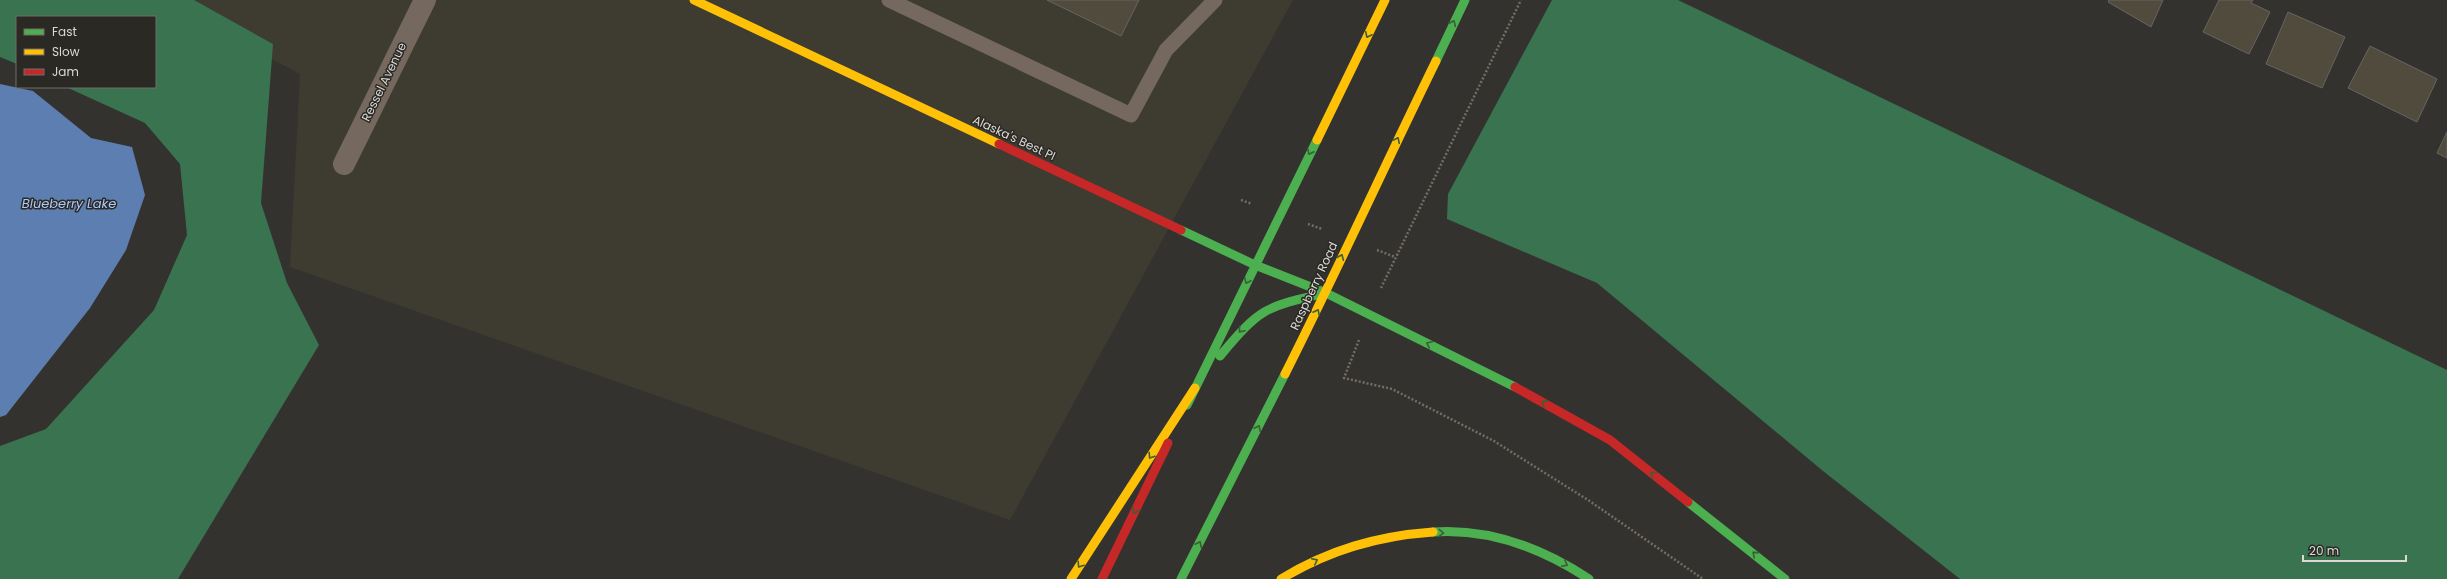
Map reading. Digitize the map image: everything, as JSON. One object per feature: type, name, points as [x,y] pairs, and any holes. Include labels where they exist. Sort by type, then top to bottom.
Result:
[{"type":"main road","name":"Alaska's Best PI","points":[[694,0],[1255,266],[1326,293],[1488,372],[1610,440],[1785,579]]},
{"type":"main road","points":[[1102,579],[1385,0]]},
{"type":"main road","name":"Raspberry Road","points":[[1181,579],[1326,293],[1350,238],[1464,0]]},
{"type":"main road","points":[[1070,579],[1195,388],[1244,327],[1263,311],[1286,302],[1326,293]]},
{"type":"main road","points":[[1281,579],[1317,560],[1354,544],[1397,533],[1433,532],[1481,535],[1530,547],[1590,579]]},
{"type":"street","name":"Ressel Avenue","points":[[344,164],[425,0]]},
{"type":"lane","points":[[889,0],[1131,114],[1166,50],[1215,0]]},
{"type":"path","points":[[1241,200],[1280,215],[1350,238],[1395,257],[1521,0]]},
{"type":"path","points":[[1344,378],[1392,389],[1494,440],[1588,500],[1703,579]]},
{"type":"shaded area","points":[[159,0],[1293,0],[1010,520],[290,267],[300,74]]},
{"type":"green space","points":[[0,0],[194,0],[273,44],[261,203],[287,283],[319,345],[178,579],[0,579],[0,446],[46,429],[154,310],[187,235],[180,164],[145,123],[68,88],[156,88],[156,16],[16,16],[16,64],[0,57]]},
{"type":"green space","points":[[1552,0],[1678,0],[2447,370],[2447,579],[1960,579],[1823,471],[1597,283],[1447,219],[1448,194]]},
{"type":"water","name":"Blueberry Lake","points":[[0,84],[33,91],[91,138],[132,147],[145,195],[126,250],[90,308],[6,415],[0,417]]},
{"type":"building","points":[[1047,0],[1139,0],[1121,36]]},
{"type":"building","points":[[2109,0],[2163,0],[2151,27],[2108,2]]},
{"type":"building","points":[[2219,0],[2253,0],[2251,3],[2270,12],[2249,54],[2203,32]]},
{"type":"building","points":[[2288,12],[2345,37],[2322,88],[2266,64]]},
{"type":"building","points":[[2370,46],[2437,79],[2417,122],[2348,88]]},
{"type":"building","points":[[2447,132],[2447,158],[2437,153]]},
{"type":"traffic: fast","points":[[1436,61],[1465,0]]},
{"type":"traffic: fast","points":[[1187,405],[1317,140]]},
{"type":"traffic: fast","points":[[1181,230],[1255,265],[1326,293]]},
{"type":"traffic: fast","points":[[1220,356],[1245,327],[1266,311],[1289,302],[1326,293]]},
{"type":"traffic: fast","points":[[1326,293],[1515,387]]},
{"type":"traffic: fast","points":[[1181,579],[1285,374]]},
{"type":"traffic: fast","points":[[1688,502],[1785,579]]},
{"type":"traffic: fast","points":[[1433,532],[1475,533],[1515,542],[1553,558],[1589,579]]},
{"type":"traffic: slow","points":[[694,0],[999,144]]},
{"type":"traffic: slow","points":[[1317,140],[1385,0]]},
{"type":"traffic: slow","points":[[1285,374],[1436,61]]},
{"type":"traffic: slow","points":[[1071,579],[1195,388]]},
{"type":"traffic: slow","points":[[1281,579],[1317,560],[1354,546],[1392,537],[1433,532]]},
{"type":"traffic: jam","points":[[999,144],[1181,230]]},
{"type":"traffic: jam","points":[[1515,387],[1610,440],[1688,502]]},
{"type":"traffic: jam","points":[[1102,579],[1168,443]]}]
